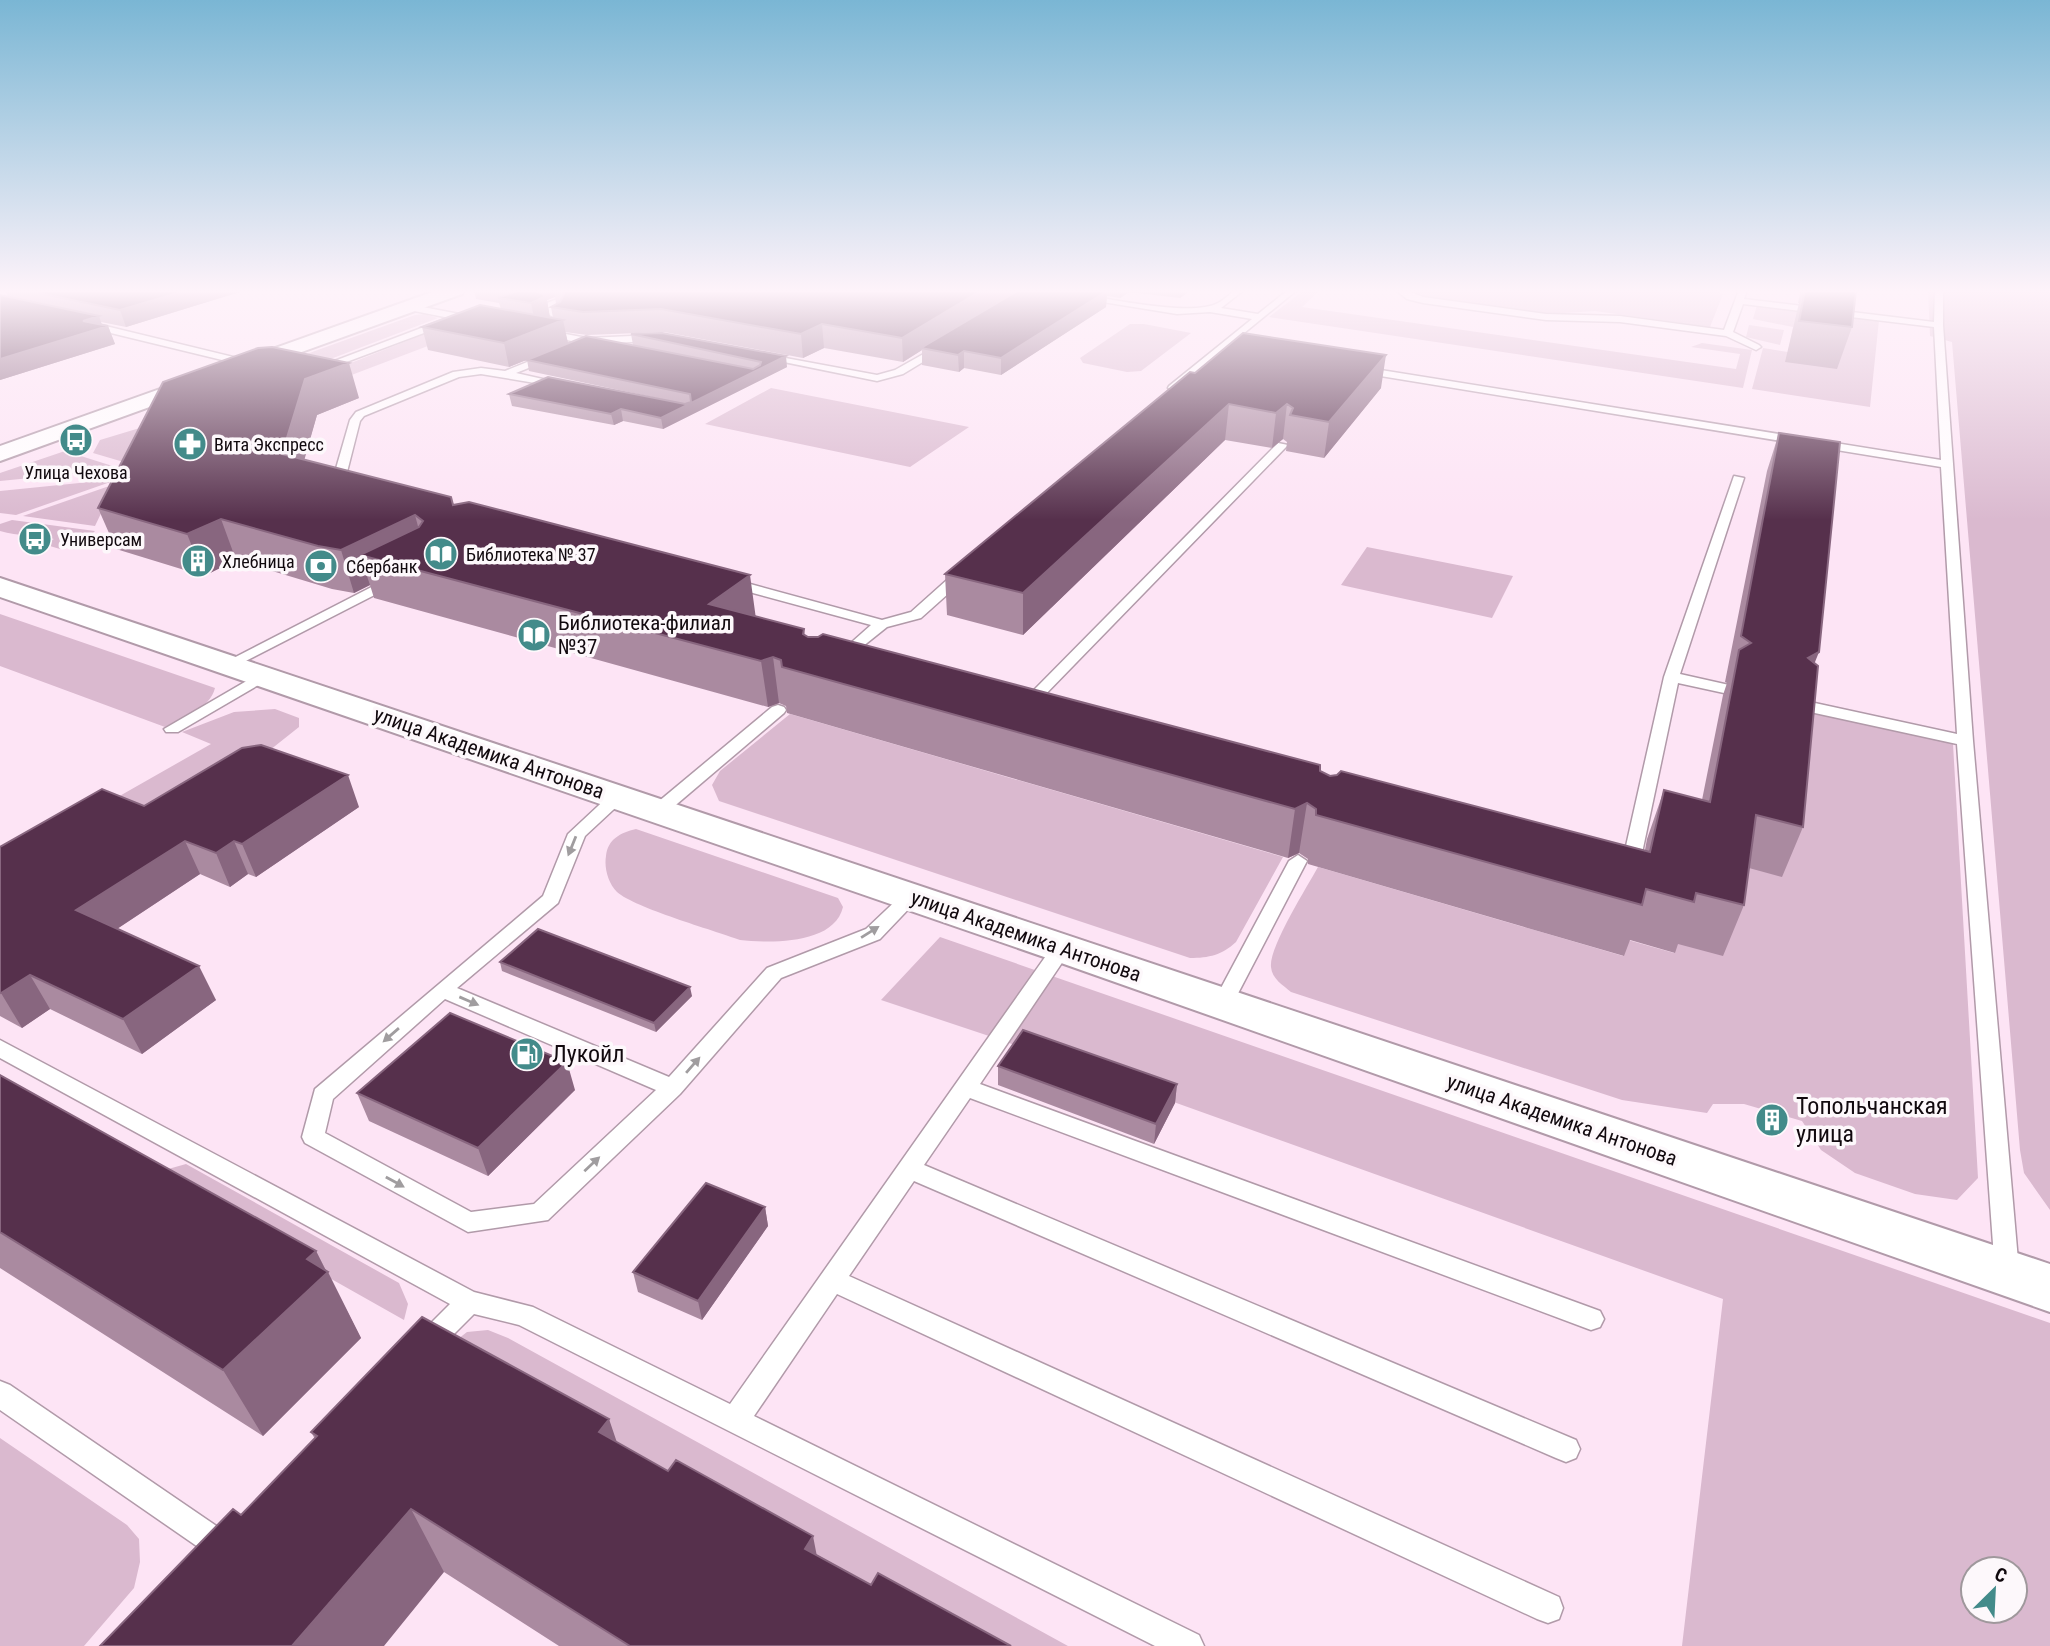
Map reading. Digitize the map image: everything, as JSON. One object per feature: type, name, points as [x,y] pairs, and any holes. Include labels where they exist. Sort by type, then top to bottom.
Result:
[{"type":"main road","points":[[0,454],[258,367]]},
{"type":"main road","name":"улица Академика Антонова","points":[[0,587],[2050,1288]]},
{"type":"lane","points":[[306,371],[323,367]]},
{"type":"lane","points":[[506,374],[524,367]]},
{"type":"lane","points":[[816,367],[877,378],[908,367]]},
{"type":"lane","points":[[1158,400],[1198,367]]},
{"type":"lane","points":[[1940,367],[1965,741],[2007,1272]]},
{"type":"lane","points":[[1353,368],[1946,464]]},
{"type":"lane","points":[[369,486],[344,479],[341,472],[355,420],[360,414],[470,371],[506,374],[569,387]]},
{"type":"lane","points":[[1034,698],[1282,445]]},
{"type":"lane","points":[[1607,847],[1633,853],[1672,677],[1738,478]]},
{"type":"lane","points":[[877,656],[847,652],[882,624],[916,615],[976,561]]},
{"type":"lane","points":[[172,729],[245,671],[403,575]]},
{"type":"lane","points":[[714,578],[882,624]]},
{"type":"lane","points":[[1672,677],[1724,688]]},
{"type":"lane","points":[[1801,705],[1965,741]]},
{"type":"lane","points":[[658,811],[778,710]]},
{"type":"lane","points":[[618,797],[577,834],[551,899],[323,1095],[313,1137],[468,1222],[540,1213],[673,1088],[774,973],[873,934],[911,897]]},
{"type":"lane","points":[[1223,1003],[1298,861]]},
{"type":"lane","points":[[735,1420],[1062,948]]},
{"type":"lane","points":[[442,990],[673,1088]]},
{"type":"lane","points":[[0,1048],[468,1302],[524,1315],[1176,1643]]},
{"type":"lane","points":[[965,1087],[1591,1319]]},
{"type":"lane","points":[[909,1169],[1566,1449]]},
{"type":"lane","points":[[833,1280],[1548,1608]]},
{"type":"lane","points":[[405,1366],[468,1302]]},
{"type":"lane","points":[[0,1394],[224,1548]]},
{"type":"shaded area","points":[[341,367],[373,367],[341,379],[333,370]]},
{"type":"shaded area","points":[[1102,367],[1147,367],[1141,371],[1127,372]]},
{"type":"shaded area","points":[[1602,367],[1736,369],[1748,367],[1743,388]]},
{"type":"shaded area","points":[[1758,367],[1874,367],[1870,407],[1752,389]]},
{"type":"shaded area","points":[[1954,367],[2050,367],[2050,1210],[2024,1173]]},
{"type":"shaded area","points":[[771,388],[969,427],[910,467],[705,424]]},
{"type":"shaded area","points":[[143,427],[127,463],[93,453],[100,440]]},
{"type":"shaded area","points":[[65,451],[122,469],[0,481],[0,473]]},
{"type":"shaded area","points":[[119,479],[16,515],[0,513],[0,491]]},
{"type":"shaded area","points":[[115,484],[95,526],[23,516]]},
{"type":"shaded area","points":[[12,520],[95,531],[90,536],[60,549],[43,544],[54,539],[0,531],[0,524]]},
{"type":"shaded area","points":[[1367,547],[1513,576],[1492,618],[1341,585]]},
{"type":"shaded area","points":[[0,614],[215,688],[208,702],[202,707],[165,727],[0,666]]},
{"type":"shaded area","points":[[275,709],[299,718],[299,727],[270,750],[254,746],[121,823],[0,864],[211,744],[182,732],[234,712]]},
{"type":"shaded area","points":[[1800,710],[1953,744],[1978,1178],[1957,1200],[1915,1194],[1855,1173],[1821,1150],[1802,1121],[1744,1104],[1713,1104],[1707,1113],[1622,1100],[1291,992],[1273,975],[1271,967],[1276,946],[1318,867],[1623,956],[1628,940],[1674,953],[1677,944],[1737,865]]},
{"type":"shaded area","points":[[790,714],[1283,857],[1236,942],[1215,955],[1190,958],[719,801],[712,785],[720,771]]},
{"type":"shaded area","points":[[636,829],[838,898],[843,907],[837,919],[827,929],[814,935],[783,941],[740,940],[657,912],[617,892],[607,875],[609,845],[620,835]]},
{"type":"shaded area","points":[[940,937],[2050,1323],[2050,1646],[1682,1646],[1723,1299],[998,1039],[881,1000]]},
{"type":"shaded area","points":[[186,1164],[399,1283],[408,1304],[404,1320],[147,1175]]},
{"type":"shaded area","points":[[488,1330],[508,1338],[1068,1646],[973,1646],[449,1346],[467,1332]]},
{"type":"shaded area","points":[[0,1438],[127,1525],[139,1539],[140,1562],[134,1588],[84,1646],[0,1646]]},
{"type":"building","points":[[205,367],[339,367],[305,379],[282,454],[451,497],[453,505],[469,502],[750,575],[709,604],[804,629],[803,634],[808,637],[823,634],[1320,765],[1320,771],[1330,776],[1341,771],[1650,852],[1664,790],[1710,802],[1739,650],[1751,643],[1741,636],[1779,433],[1840,442],[1819,652],[1808,658],[1818,666],[1803,827],[1756,815],[1744,905],[1696,893],[1694,902],[1646,889],[1642,905],[1316,815],[1316,809],[1307,803],[1295,809],[782,667],[781,660],[773,657],[761,661],[360,555],[419,527],[423,521],[415,515],[341,550],[221,519],[187,534],[98,508],[163,382]]},
{"type":"building","points":[[560,367],[753,369],[764,367],[661,418],[621,409],[611,414],[509,394],[548,377],[685,404],[691,402],[690,394]]},
{"type":"building","points":[[1202,367],[1376,367],[1329,422],[1290,415],[1293,408],[1287,404],[1276,413],[1229,404],[1023,593],[945,574],[1190,372],[1195,373]]},
{"type":"building","points":[[261,745],[348,775],[242,844],[234,841],[216,853],[185,841],[76,910],[199,966],[123,1019],[30,975],[0,992],[0,847],[102,789],[144,806],[242,748]]},
{"type":"building","points":[[538,929],[690,987],[654,1023],[500,962]]},
{"type":"building","points":[[450,1013],[567,1062],[478,1148],[357,1093]]},
{"type":"building","points":[[1023,1030],[1177,1084],[1156,1124],[998,1066]]},
{"type":"building","points":[[0,1075],[316,1251],[307,1259],[328,1272],[223,1370],[0,1232]]},
{"type":"building","points":[[706,1183],[765,1207],[698,1301],[633,1272]]},
{"type":"building","points":[[422,1317],[609,1419],[599,1432],[668,1471],[676,1460],[813,1536],[805,1549],[871,1585],[878,1573],[1011,1646],[630,1646],[411,1509],[292,1646],[100,1646],[233,1509],[241,1515],[317,1436],[311,1432]]},
{"type":"place","name":"Улица Чехова","points":[[76,440]]},
{"type":"place","name":"Вита Экспресс","points":[[190,444]]},
{"type":"place","name":"Универсам","points":[[35,539]]},
{"type":"place","name":"Библиотека № 37","points":[[441,554]]},
{"type":"place","name":"Хлебница","points":[[198,561]]},
{"type":"place","name":"Сбербанк","points":[[321,566]]},
{"type":"place","name":"Библиотека-филиал №37","points":[[534,635]]},
{"type":"place","name":"Лукойл","points":[[527,1054]]},
{"type":"place","name":"Топольчанская улица","points":[[1772,1120]]}]
